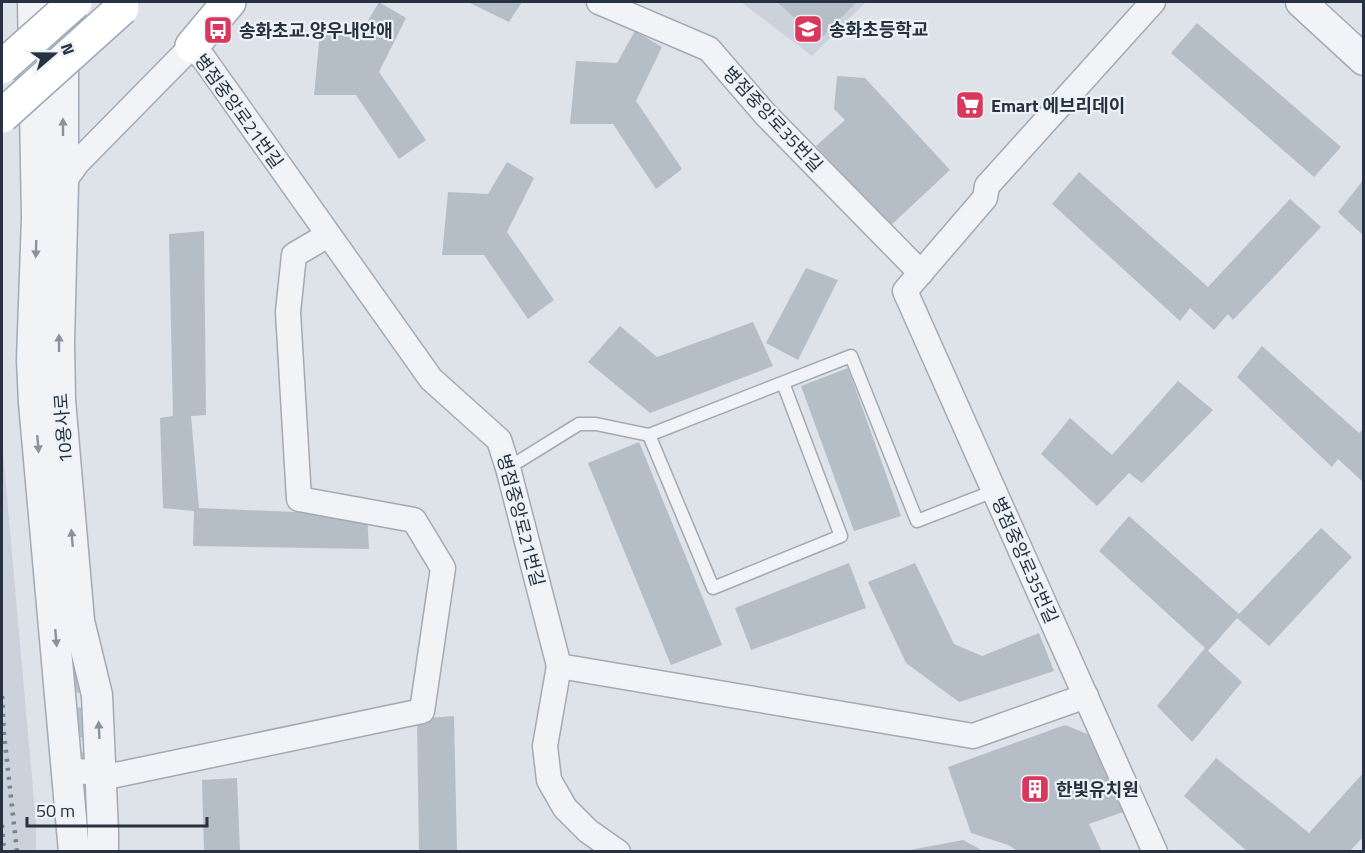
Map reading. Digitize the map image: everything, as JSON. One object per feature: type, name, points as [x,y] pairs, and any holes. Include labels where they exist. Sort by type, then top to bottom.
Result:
[{"type":"main road","points":[[2,67],[75,2]]},
{"type":"main road","points":[[192,46],[229,2]]},
{"type":"main road","points":[[2,116],[126,5]]},
{"type":"street","name":"10용사로","points":[[33,2],[38,218],[32,360],[33,392],[74,852]]},
{"type":"street","name":"10용사로","points":[[63,2],[60,400],[79,621],[97,695],[102,852]]},
{"type":"street","name":"병점중앙로35번길","points":[[599,2],[709,49],[765,114],[921,273]]},
{"type":"street","name":"병점중앙로35번길","points":[[1153,2],[987,186],[985,198],[905,291],[1155,852]]},
{"type":"street","points":[[1301,2],[1364,60]]},
{"type":"street","points":[[38,218],[78,162],[192,46]]},
{"type":"street","name":"병점중앙로21번길","points":[[192,46],[204,59],[431,380],[499,440],[559,666],[545,746],[549,780],[565,808],[588,831],[618,852]]},
{"type":"street","points":[[68,770],[116,775],[422,711],[443,568],[414,520],[299,499],[288,312],[294,255],[328,235]]},
{"type":"street","points":[[559,666],[973,736],[1086,696]]},
{"type":"lane","points":[[508,468],[579,424],[596,424],[649,435],[851,356],[917,521],[994,490]]},
{"type":"lane","points":[[649,435],[713,588],[841,536],[783,383]]},
{"type":"shaded area","name":"송화초등학교","points":[[741,2],[866,2],[812,56]]},
{"type":"shaded area","points":[[2,441],[36,823],[36,851],[2,851]]},
{"type":"building","points":[[379,2],[406,18],[379,72],[426,140],[399,159],[356,95],[314,95],[320,32],[360,34]]},
{"type":"building","points":[[468,2],[522,2],[509,22]]},
{"type":"building","points":[[777,2],[857,2],[819,40]]},
{"type":"building","points":[[1197,23],[1341,147],[1314,177],[1171,53]]},
{"type":"building","points":[[635,31],[662,47],[636,101],[682,169],[656,189],[613,124],[570,124],[576,61],[617,63]]},
{"type":"building","points":[[837,76],[865,78],[950,170],[890,226],[816,146],[845,120],[834,109]]},
{"type":"building","points":[[507,162],[534,178],[507,232],[554,300],[528,319],[484,255],[442,255],[448,192],[488,194]]},
{"type":"building","points":[[1079,172],[1208,287],[1290,199],[1321,227],[1233,320],[1228,314],[1214,330],[1190,308],[1180,321],[1052,204]]},
{"type":"building","points":[[1364,179],[1364,236],[1338,212]]},
{"type":"building","points":[[204,231],[206,415],[191,416],[199,508],[367,515],[369,549],[193,546],[194,511],[163,508],[160,418],[173,416],[169,234]]},
{"type":"building","points":[[806,268],[838,280],[798,360],[766,343]]},
{"type":"building","points":[[753,322],[773,366],[650,413],[588,362],[620,326],[657,357]]},
{"type":"building","points":[[1262,346],[1359,433],[1364,428],[1364,479],[1362,481],[1338,459],[1332,467],[1237,377]]},
{"type":"building","points":[[848,368],[901,516],[854,531],[801,386]]},
{"type":"building","points":[[1178,381],[1213,410],[1142,483],[1129,473],[1097,506],[1041,454],[1070,418],[1112,455]]},
{"type":"building","points":[[639,442],[722,645],[671,665],[588,463]]},
{"type":"building","points":[[1129,516],[1239,614],[1321,528],[1352,557],[1269,646],[1237,618],[1208,651],[1242,682],[1192,742],[1157,706],[1205,648],[1099,551]]},
{"type":"building","points":[[849,563],[866,608],[751,650],[735,608]]},
{"type":"building","points":[[915,563],[954,644],[982,656],[1039,633],[1054,671],[959,702],[906,663],[868,582]]},
{"type":"building","points":[[454,716],[457,852],[419,852],[417,719]]},
{"type":"building","name":"한빛유치원","points":[[1065,725],[1090,735],[1123,812],[1089,824],[1102,852],[1019,852],[1008,845],[971,833],[948,767]]},
{"type":"building","points":[[1216,758],[1309,833],[1364,772],[1364,836],[1349,852],[1248,852],[1184,796]]},
{"type":"building","points":[[237,778],[240,852],[204,852],[202,780]]},
{"type":"building","points":[[963,840],[985,852],[910,852],[910,850]]},
{"type":"tunnel","points":[[69,618],[87,819],[86,852]]},
{"type":"railway","points":[[2,696],[17,852]]},
{"type":"railway","points":[[2,825],[4,852]]},
{"type":"place","name":"송화초등학교","points":[[808,29]]},
{"type":"place","name":"송화초교.양우내안애","points":[[218,30]]},
{"type":"place","name":"Emart 에브리데이","points":[[970,105]]},
{"type":"place","name":"한빛유치원","points":[[1035,789]]}]
